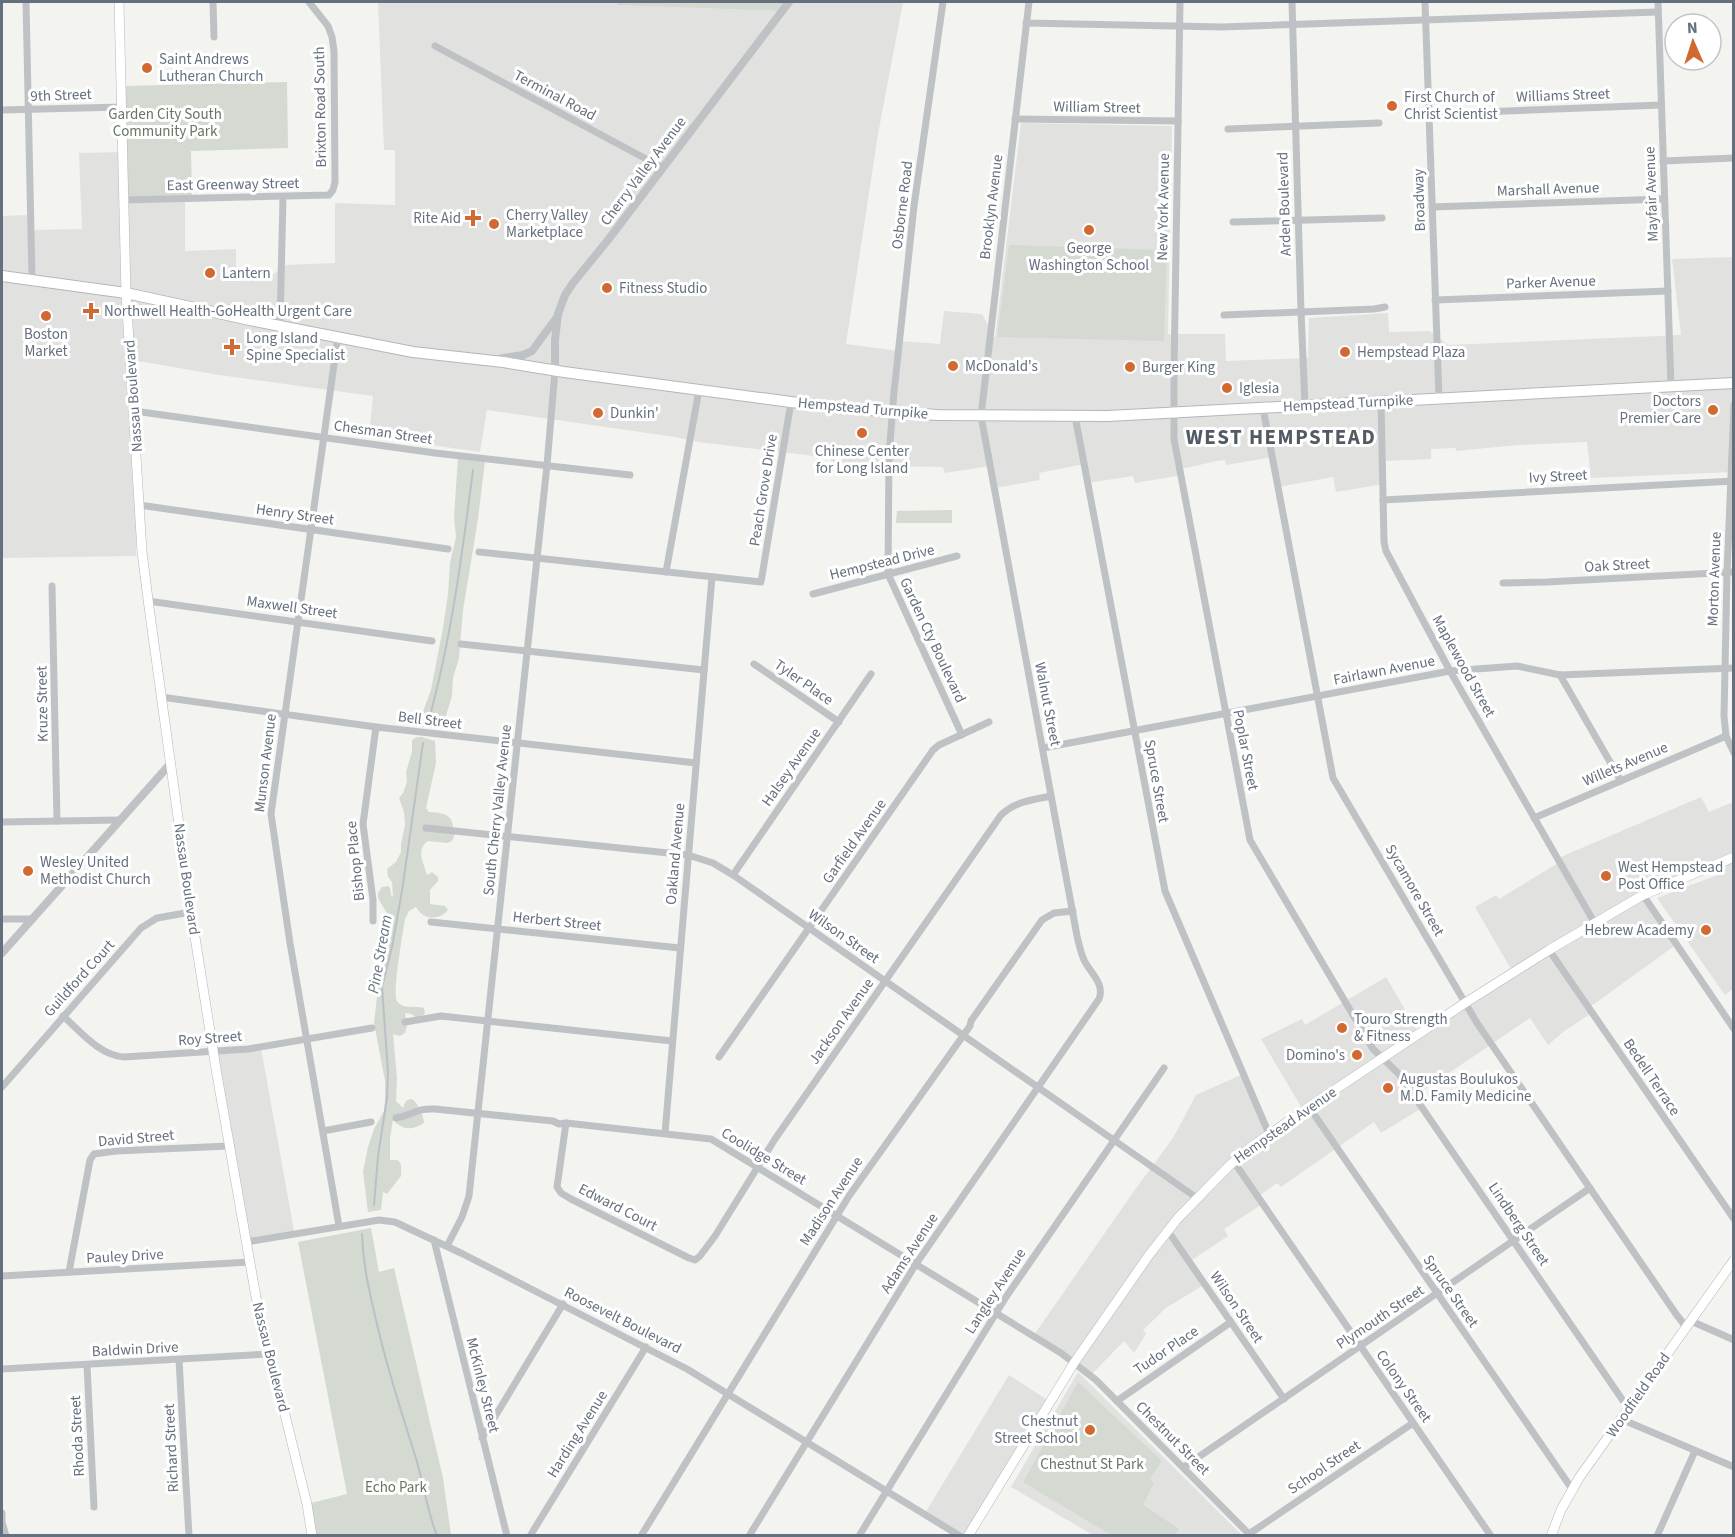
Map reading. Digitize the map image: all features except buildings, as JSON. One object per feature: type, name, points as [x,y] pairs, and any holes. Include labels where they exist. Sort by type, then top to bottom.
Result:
[{"type":"main road","name":"Nassau Boulevard","points":[[119,2],[126,292],[142,552],[148,601],[191,912],[229,1146],[256,1297],[307,1504],[312,1536]]},
{"type":"main road","name":"Hempstead Turnpike","points":[[2,276],[126,292],[413,352],[791,402],[937,415],[1075,416],[1175,413],[1734,383]]},
{"type":"main road","name":"Hempstead Avenue","points":[[968,1536],[1074,1363],[1149,1254],[1216,1177],[1269,1134],[1548,950],[1643,895],[1734,857]]},
{"type":"main road","name":"Woodfield Road","points":[[1551,1536],[1572,1489],[1734,1260]]},
{"type":"street","points":[[26,2],[32,279]]},
{"type":"street","points":[[213,2],[214,37]]},
{"type":"street","name":"Brixton Road South","points":[[309,2],[328,26],[332,37],[335,182]]},
{"type":"street","name":"Cherry Valley Avenue","points":[[555,371],[558,314],[565,295],[789,2]]},
{"type":"street","name":"Osborne Road","points":[[892,411],[914,206],[943,2]]},
{"type":"street","name":"Brooklyn Avenue","points":[[981,416],[1029,2]]},
{"type":"street","name":"New York Avenue","points":[[1175,413],[1180,2]]},
{"type":"street","name":"Arden Boulevard","points":[[1292,2],[1305,405]]},
{"type":"street","name":"Broadway","points":[[1425,2],[1439,398]]},
{"type":"street","name":"Mayfair Avenue","points":[[1658,2],[1671,386]]},
{"type":"street","points":[[1026,23],[1222,27],[1658,12]]},
{"type":"street","name":"Terminal Road","points":[[435,46],[663,168]]},
{"type":"street","name":"Williams Street","points":[[1429,114],[1661,105]]},
{"type":"street","name":"9th Street","points":[[2,110],[122,107]]},
{"type":"street","name":"William Street","points":[[1015,119],[1178,121]]},
{"type":"street","points":[[1228,129],[1379,123]]},
{"type":"street","points":[[1663,161],[1734,158]]},
{"type":"street","name":"East Greenway Street","points":[[124,200],[329,195],[335,182]]},
{"type":"street","points":[[280,326],[283,197]]},
{"type":"street","name":"Marshall Avenue","points":[[1432,207],[1664,199]]},
{"type":"street","points":[[1233,222],[1382,218]]},
{"type":"street","name":"Parker Avenue","points":[[1435,300],[1668,291]]},
{"type":"street","points":[[1224,315],[1385,307]]},
{"type":"street","points":[[490,361],[532,351],[558,314]]},
{"type":"street","name":"Munson Avenue","points":[[338,336],[271,814],[290,943],[339,1226]]},
{"type":"street","name":"South Cherry Valley Avenue","points":[[447,1246],[462,1217],[469,1196],[548,465],[555,371]]},
{"type":"street","points":[[666,572],[699,390]]},
{"type":"street","name":"Maplewood Street","points":[[1381,401],[1386,551],[1450,671],[1594,922]]},
{"type":"street","name":"Peach Grove Drive","points":[[712,577],[761,582],[791,402]]},
{"type":"street","name":"Morton Avenue","points":[[1733,751],[1726,736],[1724,716],[1729,668],[1734,405]]},
{"type":"street","name":"Sycamore Street","points":[[1263,408],[1334,778],[1477,1023],[1590,1188],[1689,1324]]},
{"type":"street","name":"Chesman Street","points":[[134,411],[435,453],[630,474]]},
{"type":"street","name":"Garden Cty Boulevard","points":[[892,411],[889,455],[888,574],[962,735]]},
{"type":"street","name":"Poplar Street","points":[[1175,413],[1174,439],[1250,840],[1373,1049],[1383,1059]]},
{"type":"street","name":"Walnut Street","points":[[981,416],[1082,954],[1102,992]]},
{"type":"street","name":"Spruce Street","points":[[1075,416],[1165,891],[1269,1134]]},
{"type":"street","name":"Ivy Street","points":[[1383,500],[1732,481]]},
{"type":"street","name":"Henry Street","points":[[139,505],[448,549]]},
{"type":"street","points":[[479,552],[712,577]]},
{"type":"street","name":"Hempstead Drive","points":[[813,594],[957,556]]},
{"type":"street","name":"Oak Street","points":[[1503,583],[1730,573]]},
{"type":"street","name":"Oakland Avenue","points":[[665,1133],[712,577]]},
{"type":"street","name":"Kruze Street","points":[[52,586],[57,821]]},
{"type":"street","name":"Maxwell Street","points":[[148,601],[432,641]]},
{"type":"street","points":[[461,644],[704,670]]},
{"type":"street","name":"Tyler Place","points":[[754,664],[838,722]]},
{"type":"street","name":"Fairlawn Avenue","points":[[1042,748],[1450,671],[1517,666],[1560,675],[1729,668]]},
{"type":"street","name":"Halsey Avenue","points":[[733,874],[871,675]]},
{"type":"street","points":[[1560,675],[1621,781]]},
{"type":"street","name":"Bell Street","points":[[161,697],[376,727],[696,763]]},
{"type":"street","name":"Garfield Avenue","points":[[719,1057],[933,750],[939,745],[989,723]]},
{"type":"street","name":"Bishop Place","points":[[373,921],[373,900],[363,824],[376,727]]},
{"type":"street","name":"Willets Avenue","points":[[1534,818],[1726,736]]},
{"type":"street","points":[[2,953],[170,764]]},
{"type":"street","name":"Jackson Avenue","points":[[695,1260],[715,1236],[757,1167],[1001,815],[1008,808],[1020,802],[1052,796]]},
{"type":"street","points":[[2,822],[119,820]]},
{"type":"street","name":"Wilson Street","points":[[426,828],[688,855],[712,863],[733,874],[1197,1198]]},
{"type":"street","points":[[1643,895],[1734,1029]]},
{"type":"street","name":"Madison Avenue","points":[[640,1536],[855,1187],[1042,920],[1054,913],[1073,911]]},
{"type":"street","name":"Guildford Court","points":[[2,1087],[141,928],[149,922],[170,915],[191,912]]},
{"type":"street","points":[[2,919],[31,918]]},
{"type":"street","name":"Herbert Street","points":[[431,922],[680,948]]},
{"type":"street","name":"Bedell Terrace","points":[[1548,950],[1734,1219]]},
{"type":"street","name":"Adams Avenue","points":[[749,1536],[916,1264],[1102,992]]},
{"type":"street","name":"Roy Street","points":[[63,1016],[103,1052],[116,1056],[248,1049],[372,1028]]},
{"type":"street","points":[[405,1022],[441,1016],[672,1041]]},
{"type":"street","name":"Lindberg Street","points":[[1383,1059],[1399,1074],[1628,1408]]},
{"type":"street","name":"Langley Avenue","points":[[859,1536],[995,1313],[1164,1068]]},
{"type":"street","name":"Spruce Street","points":[[1309,1107],[1572,1489]]},
{"type":"street","name":"Coolidge Street","points":[[396,1118],[421,1108],[711,1139],[1074,1363]]},
{"type":"street","points":[[323,1131],[371,1122]]},
{"type":"street","name":"Edward Court","points":[[566,1123],[557,1187],[561,1193],[695,1260]]},
{"type":"street","name":"David Street","points":[[69,1272],[90,1160],[94,1154],[229,1146]]},
{"type":"street","name":"Colony Street","points":[[1234,1162],[1491,1536]]},
{"type":"street","name":"Plymouth Street","points":[[1184,1467],[1590,1188]]},
{"type":"street","name":"Roosevelt Boulevard","points":[[246,1242],[339,1226],[385,1220],[395,1222],[447,1246],[687,1369],[960,1536]]},
{"type":"street","name":"Wilson Street","points":[[1168,1231],[1284,1399]]},
{"type":"street","name":"McKinley Street","points":[[434,1240],[507,1536]]},
{"type":"street","name":"Pauley Drive","points":[[2,1276],[250,1262]]},
{"type":"street","points":[[482,1438],[563,1305]]},
{"type":"street","name":"Tudor Place","points":[[1117,1401],[1231,1322]]},
{"type":"street","points":[[1689,1324],[1734,1340]]},
{"type":"street","name":"Harding Avenue","points":[[530,1536],[646,1347]]},
{"type":"street","name":"Baldwin Drive","points":[[2,1369],[269,1354]]},
{"type":"street","name":"Richard Street","points":[[179,1360],[189,1536]]},
{"type":"street","name":"Chestnut Street","points":[[1074,1363],[1096,1380],[1250,1535]]},
{"type":"street","name":"Rhoda Street","points":[[87,1365],[94,1507]]},
{"type":"street","points":[[1621,1419],[1734,1467]]},
{"type":"street","name":"School Street","points":[[1250,1535],[1413,1423]]},
{"type":"street","points":[[1657,1536],[1695,1450]]},
{"type":"street","points":[[2,1513],[6,1536]]},
{"type":"shaded area","points":[[378,2],[618,2],[617,4],[780,11],[788,2],[903,2],[878,134],[846,344],[899,351],[900,341],[940,344],[944,311],[982,314],[995,338],[1021,123],[1172,126],[1168,334],[1225,334],[1226,361],[1308,358],[1309,318],[1388,313],[1389,332],[1430,331],[1448,345],[1681,335],[1672,259],[1733,257],[1733,472],[1591,478],[1587,442],[1456,451],[1456,448],[1431,449],[1431,459],[1384,461],[1384,484],[1336,492],[1333,477],[1278,487],[1273,457],[1226,465],[1225,460],[1217,461],[1181,469],[1182,475],[1135,483],[1133,476],[1088,483],[1084,464],[1039,473],[1040,480],[995,488],[990,466],[945,473],[943,467],[831,462],[831,458],[699,442],[487,410],[480,452],[369,436],[373,396],[219,375],[138,361],[128,412],[137,514],[136,556],[2,558],[2,216],[30,215],[31,230],[82,229],[79,153],[127,152],[185,195],[185,251],[236,249],[236,275],[273,274],[287,265],[335,263],[335,203],[395,205],[395,150],[384,150]]},
{"type":"shaded area","points":[[1701,797],[1709,812],[1733,802],[1733,989],[1725,995],[1657,898],[1720,874],[1716,867],[1644,894],[1677,944],[1590,1007],[1593,1012],[1548,1045],[1530,1018],[1418,1094],[1425,1106],[1381,1133],[1374,1122],[1281,1187],[1277,1183],[1259,1196],[1264,1203],[1224,1229],[1228,1236],[1192,1260],[1207,1283],[1166,1308],[1143,1330],[1146,1334],[1134,1353],[1124,1341],[1091,1375],[1034,1335],[1173,1138],[1196,1095],[1241,1075],[1267,1134],[1303,1110],[1261,1039],[1302,1019],[1305,1025],[1386,977],[1418,1032],[1512,971],[1475,907],[1496,895],[1499,899],[1558,863],[1556,859]]},
{"type":"shaded area","points":[[261,1048],[294,1231],[248,1240],[215,1053]]},
{"type":"shaded area","name":"Chestnut Street School","points":[[1078,1372],[1242,1535],[1093,1535],[1011,1487]]},
{"type":"shaded area","points":[[1009,1375],[1049,1401],[966,1535],[963,1535],[925,1513]]},
{"type":"green space","points":[[618,2],[788,2],[781,11],[617,5]]},
{"type":"green space","name":"Garden City South Community Park","points":[[287,82],[288,148],[191,151],[192,195],[128,197],[125,86]]},
{"type":"green space","points":[[1009,245],[1167,250],[1164,341],[997,337]]},
{"type":"green space","points":[[458,457],[485,461],[478,519],[452,696],[445,719],[422,727],[420,725],[422,714],[431,690],[443,628],[450,563],[456,537],[454,518]]},
{"type":"green space","points":[[952,510],[952,523],[896,523],[897,511]]},
{"type":"green space","points":[[417,737],[435,741],[436,763],[426,808],[429,812],[448,816],[454,830],[452,841],[447,843],[428,841],[421,853],[427,875],[432,872],[438,877],[438,881],[430,890],[430,904],[445,906],[448,910],[440,916],[431,918],[416,907],[409,911],[405,919],[397,975],[397,1001],[402,1005],[424,1008],[425,1013],[422,1017],[416,1017],[405,1013],[407,1027],[405,1033],[400,1036],[393,1034],[397,1078],[396,1101],[403,1108],[406,1101],[410,1099],[416,1102],[424,1123],[407,1128],[393,1120],[390,1160],[399,1161],[401,1176],[387,1194],[383,1192],[381,1210],[368,1212],[363,1172],[368,1147],[374,1129],[384,1111],[385,1101],[385,1081],[374,1023],[383,951],[390,928],[389,917],[378,898],[378,893],[382,887],[388,886],[393,897],[392,882],[388,877],[387,869],[396,862],[401,852],[405,825],[404,812],[399,798],[407,782],[406,772],[412,752],[412,740]]},
{"type":"green space","name":"Echo Park","points":[[371,1228],[379,1272],[394,1268],[443,1478],[451,1535],[312,1535],[307,1504],[347,1494],[298,1242]]},
{"type":"green space","name":"Chestnut St Park","points":[[1078,1382],[1162,1461],[1150,1479],[1154,1483],[1143,1505],[1179,1529],[1175,1535],[1111,1535],[1023,1482]]},
{"type":"waterway","name":"Pine Stream","points":[[428,723],[449,629],[473,470]]},
{"type":"waterway","name":"Pine Stream","points":[[374,1205],[388,1072],[382,987],[402,891],[423,743]]},
{"type":"waterway","name":"Pine Stream","points":[[362,1234],[367,1277],[380,1337],[437,1536]]},
{"type":"place","name":"Saint Andrews Lutheran Church","points":[[147,68]]},
{"type":"place","name":"First Church of Christ Scientist","points":[[1392,106]]},
{"type":"place","name":"Rite Aid","points":[[473,218]]},
{"type":"place","name":"Cherry Valley Marketplace","points":[[494,224]]},
{"type":"place","name":"George Washington School","points":[[1089,230]]},
{"type":"place","name":"Lantern","points":[[210,273]]},
{"type":"place","name":"Fitness Studio","points":[[607,288]]},
{"type":"place","name":"Northwell Health-GoHealth Urgent Care","points":[[91,311]]},
{"type":"place","name":"Boston Market","points":[[46,316]]},
{"type":"place","name":"Long Island Spine Specialist","points":[[232,347]]},
{"type":"place","name":"Hempstead Plaza","points":[[1345,352]]},
{"type":"place","name":"McDonald's","points":[[953,366]]},
{"type":"place","name":"Burger King","points":[[1130,367]]},
{"type":"place","name":"Iglesia","points":[[1227,388]]},
{"type":"place","name":"Doctors Premier Care","points":[[1713,410]]},
{"type":"place","name":"Dunkin'","points":[[598,413]]},
{"type":"place","name":"Chinese Center for Long Island","points":[[862,433]]},
{"type":"place","name":"Wesley United Methodist Church","points":[[28,871]]},
{"type":"place","name":"West Hempstead Post Office","points":[[1606,876]]},
{"type":"place","name":"Hebrew Academy","points":[[1706,930]]},
{"type":"place","name":"Touro Strength & Fitness","points":[[1342,1028]]},
{"type":"place","name":"Domino's","points":[[1357,1055]]},
{"type":"place","name":"Augustas Boulukos M.D. Family Medicine","points":[[1388,1088]]},
{"type":"place","name":"Chestnut Street School","points":[[1090,1430]]},
{"type":"district","name":"WEST HEMPSTEAD","points":[[1281,437]]}]
